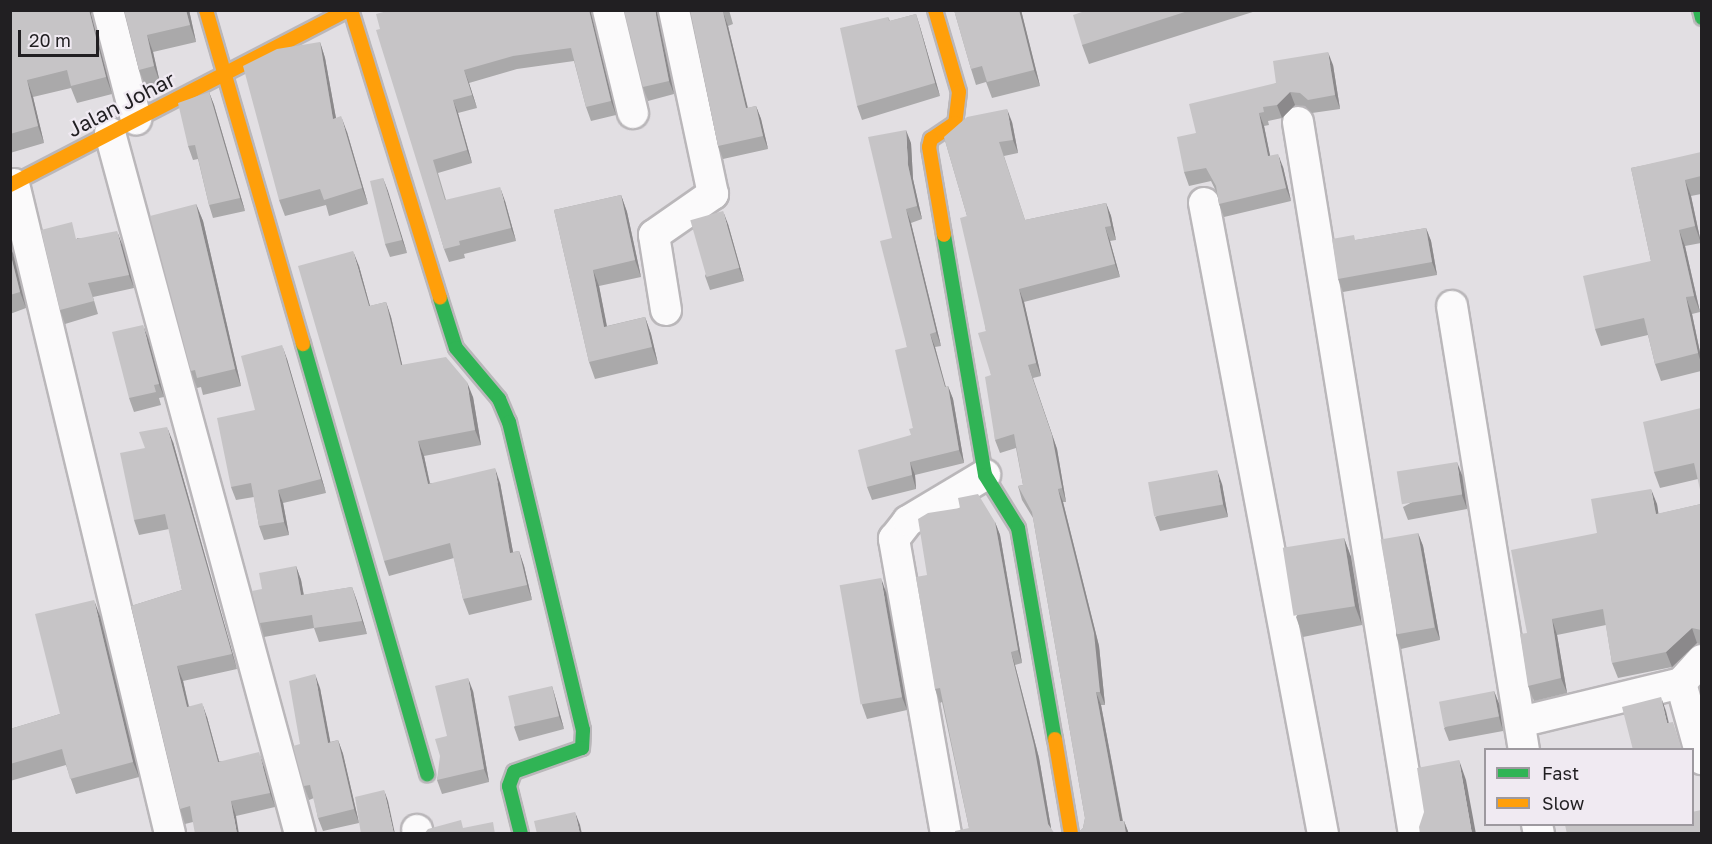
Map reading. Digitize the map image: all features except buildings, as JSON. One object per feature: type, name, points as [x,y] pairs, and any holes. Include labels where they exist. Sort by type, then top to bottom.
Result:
[{"type":"street","points":[[108,10],[136,119]]},
{"type":"street","points":[[206,10],[427,774]]},
{"type":"street","points":[[608,10],[633,113]]},
{"type":"street","points":[[666,310],[654,235],[713,194],[674,10]]},
{"type":"street","points":[[935,10],[959,92],[955,123],[931,139],[929,147],[986,475],[1018,528],[1071,834]]},
{"type":"street","points":[[1700,10],[1701,18]]},
{"type":"street","points":[[341,12],[456,348],[499,399],[508,422],[583,730],[582,748],[514,772],[509,786],[521,834]]},
{"type":"street","name":"Jalan Johar","points":[[12,184],[341,12]]},
{"type":"street","points":[[1298,122],[1414,834]]},
{"type":"street","points":[[110,133],[300,834]]},
{"type":"street","points":[[12,184],[170,834]]},
{"type":"street","points":[[1204,203],[1323,834]]},
{"type":"street","points":[[1452,306],[1522,736],[1681,683],[1701,660]]},
{"type":"street","points":[[946,834],[894,539],[908,521],[986,475]]},
{"type":"street","points":[[1681,683],[1701,759]]},
{"type":"traffic: fast","points":[[1700,10],[1702,18]]},
{"type":"traffic: fast","points":[[944,235],[985,475],[1018,528],[1055,739]]},
{"type":"traffic: fast","points":[[440,298],[456,348],[499,399],[509,422],[583,730],[582,748],[514,772],[509,786],[521,834]]},
{"type":"traffic: fast","points":[[303,344],[427,774]]},
{"type":"traffic: slow","points":[[206,10],[303,344]]},
{"type":"traffic: slow","points":[[10,185],[348,10]]},
{"type":"traffic: slow","points":[[351,10],[440,298]]},
{"type":"traffic: slow","points":[[935,10],[959,92],[955,123],[931,139],[929,147],[944,235]]},
{"type":"traffic: slow","points":[[1055,739],[1071,834]]}]
